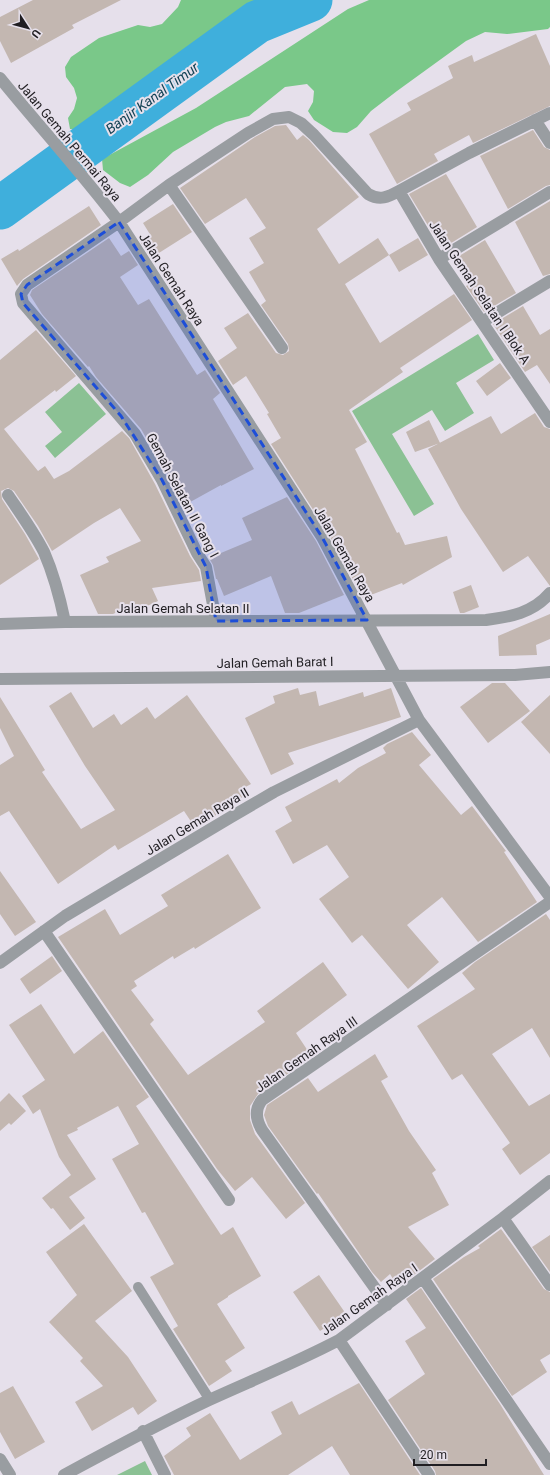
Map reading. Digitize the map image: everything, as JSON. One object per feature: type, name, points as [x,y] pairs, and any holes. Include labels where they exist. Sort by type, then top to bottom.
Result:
[{"type":"street","name":"Jalan Gemah Permai Raya","points":[[0,78],[36,123],[98,194],[119,222]]},
{"type":"street","points":[[119,222],[168,185],[248,133],[273,119],[289,117],[301,122],[368,194],[373,198],[384,198],[469,153],[550,113]]},
{"type":"street","points":[[535,120],[550,143]]},
{"type":"street","points":[[168,185],[282,348]]},
{"type":"street","name":"Jalan Gemah Selatan I Blok A","points":[[399,191],[439,259],[550,422]]},
{"type":"street","points":[[439,259],[550,192]]},
{"type":"street","name":"Gemah Selatan II Gang I","points":[[119,222],[27,285],[21,294],[23,303],[135,434],[162,480],[197,553],[206,567],[216,621]]},
{"type":"street","name":"Jalan Gemah Raya","points":[[119,222],[322,537],[419,720],[550,897]]},
{"type":"street","points":[[482,322],[550,281]]},
{"type":"street","points":[[8,495],[44,551],[56,583],[65,622]]},
{"type":"street","name":"Jalan Gemah Selatan II","points":[[0,624],[65,622],[486,620],[519,614],[534,608],[550,593]]},
{"type":"street","name":"Jalan Gemah Barat I","points":[[0,679],[515,675],[550,672]]},
{"type":"street","name":"Jalan Gemah Raya II","points":[[0,963],[72,912],[274,792],[419,720]]},
{"type":"street","name":"Jalan Gemah Raya III","points":[[387,1305],[262,1130],[256,1117],[258,1105],[262,1100],[550,902]]},
{"type":"street","points":[[44,931],[229,1200]]},
{"type":"street","name":"Jalan Gemah Raya I","points":[[64,1475],[143,1431],[312,1354],[339,1340],[503,1218],[550,1181]]},
{"type":"street","points":[[503,1218],[550,1285]]},
{"type":"street","points":[[423,1278],[550,1464]]},
{"type":"street","points":[[339,1340],[429,1475]]},
{"type":"street","points":[[143,1431],[164,1475]]},
{"type":"street","points":[[0,1459],[10,1475]]},
{"type":"lane","points":[[138,1287],[210,1400]]},
{"type":"highlighted area","points":[[119,222],[322,537],[367,620],[216,621],[206,567],[162,480],[121,416],[23,303],[21,294],[27,285]]},
{"type":"green space","points":[[181,0],[267,0],[253,6],[208,38],[172,68],[140,81],[81,130],[70,129],[68,118],[74,109],[77,98],[74,88],[66,77],[65,67],[71,57],[99,38],[138,25],[150,27],[162,24],[178,7]]},
{"type":"green space","points":[[369,0],[550,0],[550,27],[548,29],[507,34],[485,32],[466,41],[371,111],[357,127],[347,133],[333,132],[314,120],[308,111],[313,102],[314,91],[307,84],[285,87],[249,116],[226,122],[215,127],[173,152],[148,175],[130,187],[120,183],[103,170],[102,159],[196,108],[348,9]]},
{"type":"green space","points":[[478,334],[494,360],[456,383],[474,413],[445,431],[432,410],[392,434],[434,504],[414,516],[352,411]]},
{"type":"green space","points":[[79,383],[106,414],[55,458],[45,446],[62,432],[45,412]]},
{"type":"green space","points":[[145,1461],[152,1475],[117,1475]]},
{"type":"building","points":[[33,0],[121,0],[72,25],[74,28],[11,63],[0,41],[0,17]]},
{"type":"building","points":[[536,34],[550,66],[550,106],[473,143],[469,135],[434,154],[438,161],[397,184],[369,134],[411,110],[407,103],[453,78],[448,66],[472,55],[474,62]]},
{"type":"building","points":[[286,125],[297,140],[303,135],[309,140],[359,197],[317,229],[339,264],[378,238],[389,255],[345,284],[380,343],[454,294],[472,320],[400,368],[403,372],[349,410],[367,442],[355,449],[397,533],[399,532],[405,545],[447,536],[452,557],[403,585],[402,583],[363,598],[328,533],[271,444],[281,438],[267,414],[269,413],[246,376],[233,385],[218,361],[237,348],[224,328],[248,313],[276,353],[283,355],[289,351],[288,344],[261,305],[266,301],[249,272],[264,263],[249,238],[266,228],[246,198],[205,224],[180,188],[255,137],[275,126]]},
{"type":"building","points":[[533,130],[544,147],[550,150],[550,185],[508,209],[480,156]]},
{"type":"building","points":[[446,174],[477,227],[448,245],[447,244],[441,247],[409,194]]},
{"type":"building","points":[[550,201],[550,274],[543,276],[515,222]]},
{"type":"building","points":[[173,204],[192,232],[151,258],[141,243],[151,236],[143,223]]},
{"type":"building","points":[[89,206],[101,225],[23,279],[17,286],[1,259],[18,249],[19,251]]},
{"type":"building","points":[[109,238],[121,256],[129,251],[138,265],[120,277],[138,305],[149,299],[197,375],[205,370],[220,393],[213,399],[254,469],[183,506],[141,429],[96,377],[89,366],[88,367],[42,314],[30,295],[32,290]]},
{"type":"building","points":[[418,238],[428,255],[399,272],[389,255]]},
{"type":"building","points":[[485,240],[516,293],[484,312],[466,286],[471,283],[456,258]]},
{"type":"building","points":[[523,306],[540,335],[550,329],[550,384],[537,365],[525,372],[493,324]]},
{"type":"building","points":[[36,330],[76,376],[4,429],[38,471],[45,466],[54,479],[69,471],[122,431],[129,438],[155,484],[190,556],[199,570],[201,581],[152,588],[158,601],[132,613],[129,607],[113,614],[98,614],[80,575],[109,562],[106,557],[141,541],[120,508],[94,523],[52,551],[38,526],[14,491],[8,488],[1,491],[2,499],[25,534],[39,559],[0,585],[0,360]]},
{"type":"building","points":[[500,363],[511,378],[487,396],[476,381]]},
{"type":"building","points":[[535,413],[544,427],[550,429],[550,586],[528,556],[503,572],[461,509],[428,449],[491,416],[501,434]]},
{"type":"building","points":[[429,420],[440,443],[415,452],[406,432]]},
{"type":"building","points":[[287,497],[316,541],[344,595],[299,613],[285,613],[271,576],[224,596],[209,558],[252,540],[242,518]]},
{"type":"building","points":[[471,585],[479,607],[464,613],[460,613],[453,592]]},
{"type":"building","points":[[550,614],[550,639],[536,645],[537,655],[499,656],[498,636]]},
{"type":"building","points":[[492,683],[505,683],[530,711],[488,743],[460,707]]},
{"type":"building","points":[[298,688],[300,695],[316,691],[319,706],[363,692],[364,697],[391,688],[401,717],[288,753],[294,764],[271,775],[245,718],[275,703],[273,696]]},
{"type":"building","points":[[71,692],[93,728],[114,714],[121,725],[147,707],[155,719],[187,695],[251,784],[240,790],[244,796],[196,829],[184,811],[118,850],[115,845],[58,884],[9,811],[0,816],[0,765],[14,756],[0,728],[0,697],[45,770],[42,772],[81,829],[115,810],[85,766],[49,706]]},
{"type":"building","points":[[550,695],[550,754],[521,722]]},
{"type":"building","points":[[412,732],[431,755],[419,765],[461,815],[472,806],[506,851],[504,852],[537,902],[478,942],[442,897],[407,925],[439,962],[408,989],[362,935],[352,943],[319,899],[349,877],[327,845],[293,864],[275,831],[292,821],[285,807],[337,779],[339,783],[358,768],[386,753],[383,748],[387,744]]},
{"type":"building","points":[[228,854],[261,908],[195,949],[194,947],[174,959],[173,956],[134,981],[137,986],[131,990],[154,1020],[150,1024],[188,1075],[265,1022],[257,1011],[323,962],[347,995],[296,1033],[312,1057],[258,1094],[250,1106],[250,1120],[255,1134],[305,1203],[286,1219],[252,1177],[235,1191],[217,1169],[58,937],[105,909],[120,935],[168,906],[161,895]]},
{"type":"building","points":[[0,871],[36,922],[15,936],[0,914]]},
{"type":"building","points":[[546,914],[550,920],[550,1058],[532,1028],[492,1054],[529,1106],[550,1094],[550,1153],[520,1175],[502,1149],[510,1143],[462,1074],[452,1080],[417,1026],[475,989],[462,973],[475,962]]},
{"type":"building","points":[[52,956],[62,971],[30,994],[20,979]]},
{"type":"building","points":[[41,1004],[74,1054],[103,1031],[149,1097],[136,1106],[221,1235],[233,1227],[261,1276],[217,1304],[245,1348],[225,1361],[232,1371],[209,1386],[173,1329],[178,1326],[150,1277],[174,1264],[145,1212],[142,1213],[112,1159],[139,1144],[118,1106],[67,1135],[96,1179],[69,1197],[85,1218],[70,1230],[53,1208],[51,1209],[42,1198],[71,1175],[59,1157],[40,1109],[33,1114],[22,1096],[45,1080],[9,1025]]},
{"type":"building","points":[[375,1054],[388,1077],[381,1081],[409,1131],[436,1170],[432,1173],[449,1205],[408,1227],[435,1259],[398,1287],[390,1274],[381,1282],[372,1272],[318,1193],[317,1194],[268,1126],[264,1115],[267,1105],[308,1078],[318,1092]]},
{"type":"building","points":[[9,1093],[26,1111],[11,1125],[9,1123],[0,1131],[0,1102]]},
{"type":"building","points":[[84,1224],[132,1291],[95,1321],[128,1357],[157,1401],[138,1415],[133,1407],[92,1431],[75,1402],[103,1386],[80,1361],[83,1358],[49,1322],[77,1295],[46,1252]]},
{"type":"building","points":[[501,1229],[544,1289],[550,1292],[550,1354],[540,1360],[547,1372],[512,1396],[433,1279],[464,1257],[480,1248],[478,1246]]},
{"type":"building","points":[[550,1235],[550,1272],[532,1247]]},
{"type":"building","points":[[319,1275],[346,1314],[320,1331],[293,1292]]},
{"type":"building","points":[[421,1288],[500,1404],[544,1475],[436,1475],[435,1471],[388,1400],[425,1374],[405,1341],[426,1328],[406,1299]]},
{"type":"building","points":[[359,1383],[420,1475],[350,1475],[332,1446],[288,1475],[174,1475],[164,1456],[191,1436],[186,1428],[210,1413],[240,1460],[282,1434],[271,1412],[292,1401],[299,1415]]},
{"type":"building","points":[[13,1386],[45,1442],[15,1459],[0,1432],[0,1393]]},
{"type":"waterway","name":"Banjir Kanal Timur","points":[[0,208],[257,22],[311,0]]}]
